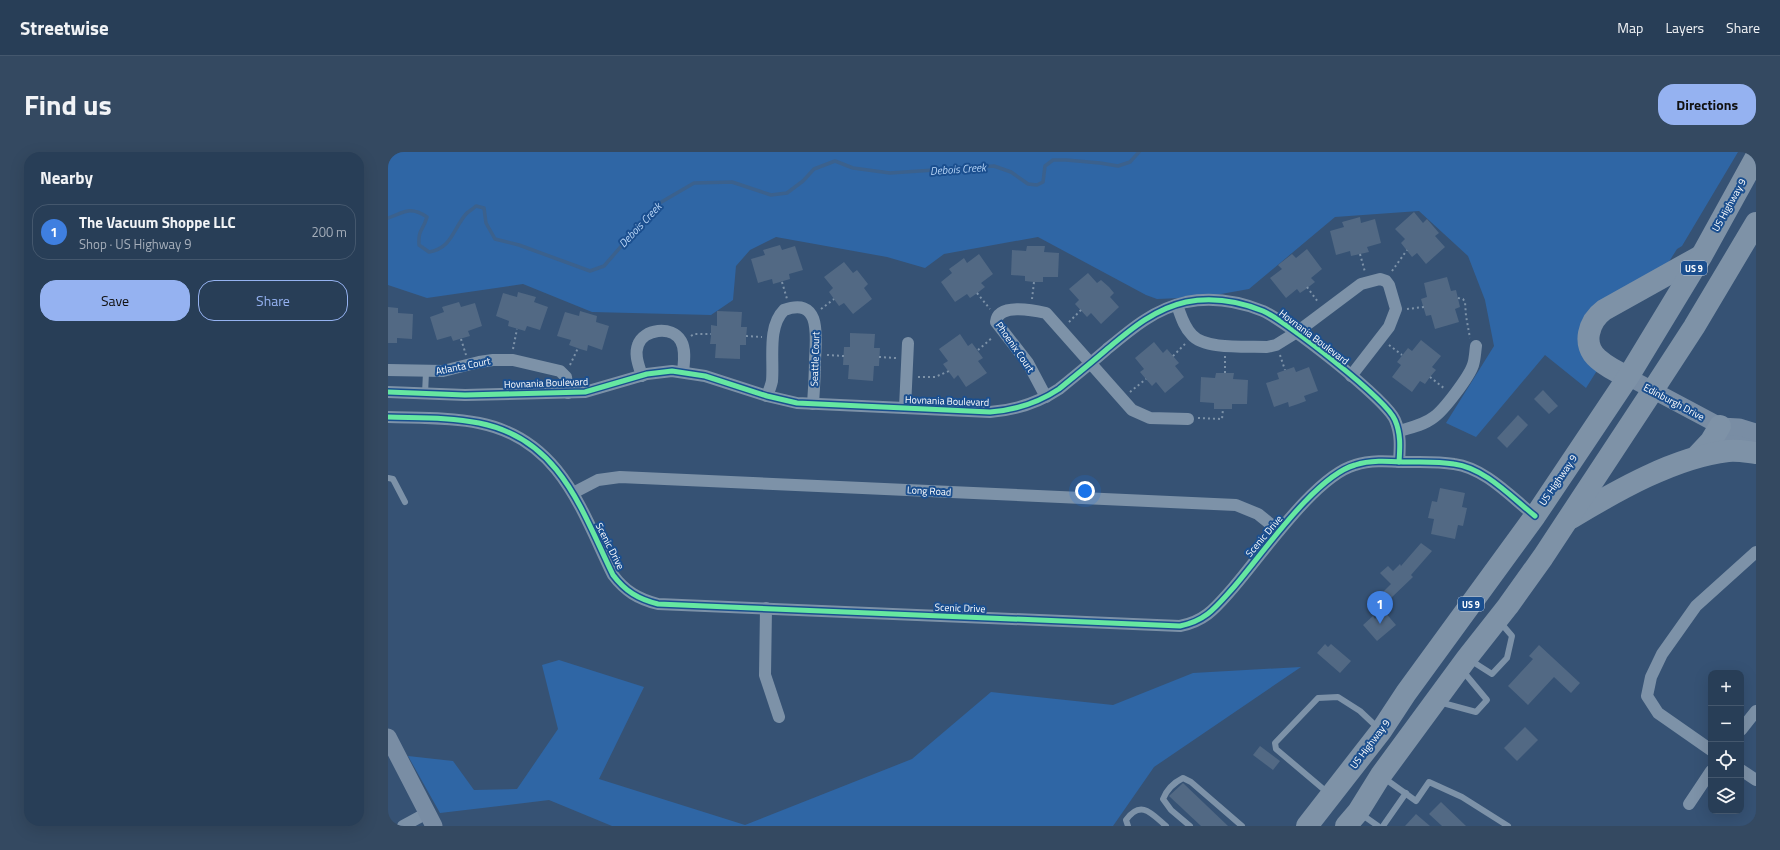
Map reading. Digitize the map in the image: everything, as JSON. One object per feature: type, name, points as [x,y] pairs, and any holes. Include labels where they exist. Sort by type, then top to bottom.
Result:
[{"type":"highway","name":"US Highway 9","points":[[1307,826],[1381,731],[1406,692],[1534,516],[1628,377],[1702,255],[1756,157]]},
{"type":"highway","points":[[1352,819],[1381,776],[1520,589],[1694,327],[1756,223]]},
{"type":"highway","points":[[1628,377],[1608,367],[1594,354],[1589,343],[1588,333],[1591,324],[1604,310],[1702,255]]},
{"type":"highway","points":[[1696,457],[1711,441],[1720,426]]},
{"type":"highway","points":[[1566,521],[1612,493],[1696,457],[1729,451],[1744,450],[1756,453]]},
{"type":"main road","name":"Edinburgh Drive","points":[[1628,377],[1720,426],[1730,438],[1756,446]]},
{"type":"main road","name":"Edinburgh Drive","points":[[1720,426],[1756,432]]},
{"type":"main road","points":[[388,737],[432,823]]},
{"type":"street","points":[[1177,305],[1184,324],[1193,336],[1201,342],[1211,345],[1267,347],[1276,344],[1297,332],[1361,284],[1380,279],[1386,281],[1389,285],[1396,309],[1394,319],[1390,327],[1351,376]]},
{"type":"street","name":"Hovnania Boulevard","points":[[388,392],[425,394],[584,392],[598,390],[642,376],[657,373],[683,372],[705,376],[767,396],[797,403],[990,412],[1005,411],[1020,408],[1046,397],[1091,363],[1146,318],[1177,305],[1202,300],[1231,301],[1264,311],[1297,332],[1388,408],[1395,419],[1399,431],[1400,440],[1398,462]]},
{"type":"street","name":"Seattle Court","points":[[767,396],[772,383],[774,337],[777,320],[784,310],[799,308],[809,313],[816,325],[813,404]]},
{"type":"street","name":"Phoenix Court","points":[[1046,397],[1028,363],[996,322],[999,315],[1007,310],[1016,309],[1046,313],[1091,363]]},
{"type":"street","points":[[642,376],[636,352],[638,344],[643,336],[659,330],[670,332],[682,342],[684,352],[683,372]]},
{"type":"street","points":[[1399,431],[1420,424],[1434,417],[1441,410],[1468,376],[1473,366],[1473,342]]},
{"type":"street","points":[[905,408],[908,343]]},
{"type":"street","name":"Atlanta Court","points":[[388,370],[426,372],[455,369],[479,362],[493,360],[513,360],[560,371],[566,377],[568,393]]},
{"type":"street","points":[[1091,363],[1132,410],[1150,418],[1188,419]]},
{"type":"street","name":"Scenic Drive","points":[[388,417],[461,420],[486,424],[507,432],[532,446],[544,456],[567,482],[613,575],[621,585],[635,596],[658,604],[1180,626],[1199,620],[1213,611],[1320,485],[1338,472],[1354,465],[1370,461],[1454,464],[1474,470],[1495,484],[1534,516]]},
{"type":"street","name":"Long Road","points":[[573,493],[598,480],[620,477],[1236,505],[1258,514],[1279,532]]},
{"type":"street","points":[[1708,748],[1658,713],[1647,696],[1651,677],[1662,654],[1696,606],[1756,552]]},
{"type":"street","points":[[766,608],[765,675],[779,717]]},
{"type":"street","points":[[1744,726],[1756,711]]},
{"type":"street","points":[[1744,772],[1756,780]]},
{"type":"street","points":[[1689,804],[1708,776]]},
{"type":"street","points":[[403,826],[432,823]]},
{"type":"lane","points":[[425,394],[426,372]]},
{"type":"lane","points":[[388,478],[393,479],[405,502]]},
{"type":"lane","points":[[1464,663],[1492,674],[1507,658],[1512,636],[1497,620]]},
{"type":"lane","points":[[1436,701],[1476,712],[1487,700],[1464,663]]},
{"type":"lane","points":[[1331,795],[1276,749],[1275,743],[1318,698],[1338,697],[1360,711],[1381,731]]},
{"type":"lane","points":[[1381,776],[1416,801],[1429,782],[1462,797],[1508,826]]},
{"type":"lane","points":[[1190,826],[1171,810],[1163,799],[1166,792],[1176,782],[1183,778],[1191,782],[1242,826]]},
{"type":"lane","points":[[1383,826],[1406,793]]},
{"type":"lane","points":[[1128,826],[1126,820],[1131,814],[1139,809],[1146,809],[1166,826]]},
{"type":"lane","points":[[1352,819],[1378,826]]},
{"type":"path","points":[[1386,281],[1407,250]]},
{"type":"path","points":[[1360,254],[1363,267]]},
{"type":"path","points":[[782,282],[785,293]]},
{"type":"path","points":[[1033,295],[1034,282]]},
{"type":"path","points":[[1307,288],[1315,299]]},
{"type":"path","points":[[977,293],[985,303]]},
{"type":"path","points":[[1458,298],[1463,299],[1466,302],[1466,316],[1473,342]]},
{"type":"path","points":[[824,306],[834,299]]},
{"type":"path","points":[[1411,309],[1424,307]]},
{"type":"path","points":[[1072,319],[1081,310]]},
{"type":"path","points":[[514,344],[516,328]]},
{"type":"path","points":[[694,334],[711,334]]},
{"type":"path","points":[[746,336],[759,337]]},
{"type":"path","points":[[461,339],[465,350]]},
{"type":"path","points":[[978,350],[990,340]]},
{"type":"path","points":[[1276,344],[1286,370]]},
{"type":"path","points":[[1173,356],[1182,347]]},
{"type":"path","points":[[1393,347],[1402,355]]},
{"type":"path","points":[[572,359],[578,348]]},
{"type":"path","points":[[831,355],[844,356]]},
{"type":"path","points":[[879,358],[892,358]]},
{"type":"path","points":[[1225,360],[1225,373]]},
{"type":"path","points":[[924,377],[934,377],[948,371]]},
{"type":"path","points":[[1430,377],[1441,386]]},
{"type":"path","points":[[1134,389],[1146,379]]},
{"type":"path","points":[[1188,419],[1189,417],[1221,419],[1223,418],[1223,409]]},
{"type":"shaded area","points":[[388,152],[1738,152],[1682,246],[1677,249],[1665,268],[1595,307],[1598,369],[1586,388],[1545,355],[1476,437],[1446,423],[1494,346],[1485,300],[1468,256],[1419,211],[1335,217],[1249,289],[1204,297],[1157,299],[1146,295],[1038,237],[944,254],[925,268],[887,257],[776,237],[750,250],[736,266],[733,300],[711,315],[592,312],[523,284],[427,298],[388,285]]},
{"type":"shaded area","points":[[559,660],[644,687],[599,779],[745,825],[912,759],[991,692],[1113,705],[1193,673],[1301,667],[1154,767],[1113,826],[612,826],[549,800],[440,813],[408,756],[453,761],[474,790],[517,789],[558,729],[542,665]]},
{"type":"building","points":[[1414,212],[1423,223],[1427,219],[1439,233],[1435,236],[1445,247],[1426,264],[1417,253],[1412,257],[1401,243],[1405,239],[1395,229]]},
{"type":"building","points":[[1360,217],[1361,223],[1375,219],[1381,243],[1367,247],[1369,252],[1351,256],[1350,251],[1336,255],[1330,231],[1344,227],[1342,222]]},
{"type":"building","points":[[780,245],[782,250],[795,246],[803,270],[789,274],[790,279],[780,282],[773,284],[772,279],[758,283],[751,259],[765,255],[763,250]]},
{"type":"building","points":[[1027,246],[1045,246],[1044,252],[1059,253],[1058,277],[1043,277],[1043,282],[1034,282],[1025,281],[1025,276],[1011,275],[1012,250],[1026,251]]},
{"type":"building","points":[[1307,249],[1322,269],[1311,278],[1315,282],[1300,293],[1297,289],[1286,298],[1270,278],[1282,269],[1278,265],[1292,254],[1296,258]]},
{"type":"building","points":[[979,254],[993,274],[981,283],[985,287],[976,294],[970,298],[967,294],[955,302],[941,282],[952,273],[949,269],[964,258],[967,263]]},
{"type":"building","points":[[844,262],[853,273],[857,270],[868,284],[864,288],[872,299],[853,314],[844,303],[839,306],[829,292],[833,288],[824,277]]},
{"type":"building","points":[[1088,273],[1097,283],[1101,280],[1109,287],[1114,293],[1110,297],[1119,307],[1101,324],[1091,313],[1087,317],[1075,304],[1079,300],[1069,289]]},
{"type":"building","points":[[1447,277],[1451,291],[1456,290],[1460,307],[1455,309],[1459,322],[1435,329],[1431,315],[1426,316],[1421,299],[1427,297],[1424,283]]},
{"type":"building","points":[[518,292],[536,297],[534,302],[548,307],[540,330],[527,326],[525,331],[508,326],[509,321],[496,316],[503,293],[517,297]]},
{"type":"building","points":[[459,302],[461,307],[475,303],[482,326],[468,331],[470,336],[453,341],[451,336],[437,340],[430,317],[444,312],[442,307]]},
{"type":"building","points":[[388,307],[398,308],[398,313],[413,314],[412,339],[397,338],[397,343],[388,343]]},
{"type":"building","points":[[580,311],[597,316],[596,322],[609,326],[602,350],[588,345],[587,351],[580,349],[569,345],[571,340],[557,336],[565,312],[579,316]]},
{"type":"building","points":[[717,311],[742,312],[741,327],[747,327],[746,345],[740,345],[740,359],[715,358],[716,344],[710,344],[711,325],[717,326]]},
{"type":"building","points":[[850,333],[875,334],[874,348],[880,348],[879,366],[874,366],[873,381],[848,379],[849,365],[843,365],[844,347],[850,347]]},
{"type":"building","points":[[960,334],[968,346],[972,343],[983,358],[978,361],[987,373],[966,387],[958,375],[954,379],[943,364],[948,361],[939,349]]},
{"type":"building","points":[[1421,340],[1441,356],[1432,367],[1436,370],[1425,384],[1420,381],[1412,392],[1392,377],[1401,365],[1397,362],[1408,348],[1412,351]]},
{"type":"building","points":[[1154,342],[1163,353],[1167,349],[1179,363],[1175,366],[1184,377],[1165,393],[1156,382],[1152,386],[1145,378],[1140,372],[1144,369],[1135,358]]},
{"type":"building","points":[[1294,367],[1296,372],[1309,367],[1318,391],[1304,396],[1306,401],[1298,404],[1289,407],[1288,402],[1274,407],[1266,383],[1279,379],[1277,373]]},
{"type":"building","points":[[1216,373],[1234,373],[1233,379],[1248,380],[1247,404],[1232,404],[1232,409],[1214,409],[1214,403],[1200,402],[1201,377],[1215,378]]},
{"type":"building","points":[[1543,390],[1558,406],[1549,414],[1534,399]]},
{"type":"building","points":[[1518,415],[1528,425],[1507,448],[1497,438]]},
{"type":"building","points":[[1440,488],[1465,493],[1462,507],[1467,508],[1463,526],[1458,525],[1455,539],[1431,534],[1434,519],[1428,518],[1432,501],[1437,502]]},
{"type":"building","points":[[1421,543],[1432,551],[1411,575],[1413,577],[1390,599],[1383,592],[1391,584],[1380,573],[1388,566],[1393,571],[1400,564],[1401,566]]},
{"type":"building","points":[[1384,611],[1396,625],[1377,641],[1363,625],[1373,616],[1375,619]]},
{"type":"building","points":[[1325,644],[1328,647],[1331,644],[1351,661],[1340,673],[1317,653]]},
{"type":"building","points":[[1539,645],[1580,683],[1571,693],[1554,677],[1528,705],[1508,686],[1533,659],[1529,656]]},
{"type":"building","points":[[1525,727],[1538,740],[1517,761],[1504,748]]},
{"type":"building","points":[[1260,746],[1280,761],[1273,770],[1253,755]]},
{"type":"building","points":[[1183,783],[1228,826],[1201,826],[1169,796]]},
{"type":"building","points":[[1441,802],[1466,826],[1442,826],[1429,814]]},
{"type":"building","points":[[1416,814],[1430,826],[1405,826]]},
{"type":"waterway","name":"Debois Creek","points":[[388,218],[408,211],[416,212],[427,217],[420,233],[419,245],[429,252],[437,250],[447,242],[468,212],[476,206],[484,208],[486,223],[495,239],[519,245],[590,271],[604,266],[658,204],[694,183],[732,182],[771,195],[787,193],[803,181],[814,169],[835,161],[853,168],[890,173],[994,166],[1011,172],[1028,184],[1037,185],[1043,182],[1045,166],[1053,160],[1100,163],[1118,166],[1130,162],[1139,152]]},
{"type":"cycle path","points":[[388,392],[465,395],[585,392],[647,374],[672,371],[705,376],[767,396],[797,403],[990,412],[1000,411],[1018,408],[1035,402],[1059,389],[1124,335],[1153,315],[1174,305],[1186,302],[1215,300],[1235,302],[1263,311],[1292,329],[1355,379],[1388,410],[1395,420],[1399,435],[1399,462]]},
{"type":"cycle path","points":[[388,417],[445,419],[479,423],[507,431],[530,444],[549,461],[564,480],[578,502],[613,575],[622,586],[632,594],[644,600],[658,604],[1180,626],[1197,621],[1216,607],[1306,500],[1323,484],[1339,472],[1355,465],[1367,462],[1385,461],[1441,462],[1465,467],[1487,477],[1535,516]]},
{"type":"place","name":"The Vacuum Shoppe LLC","points":[[1380,624]]}]
